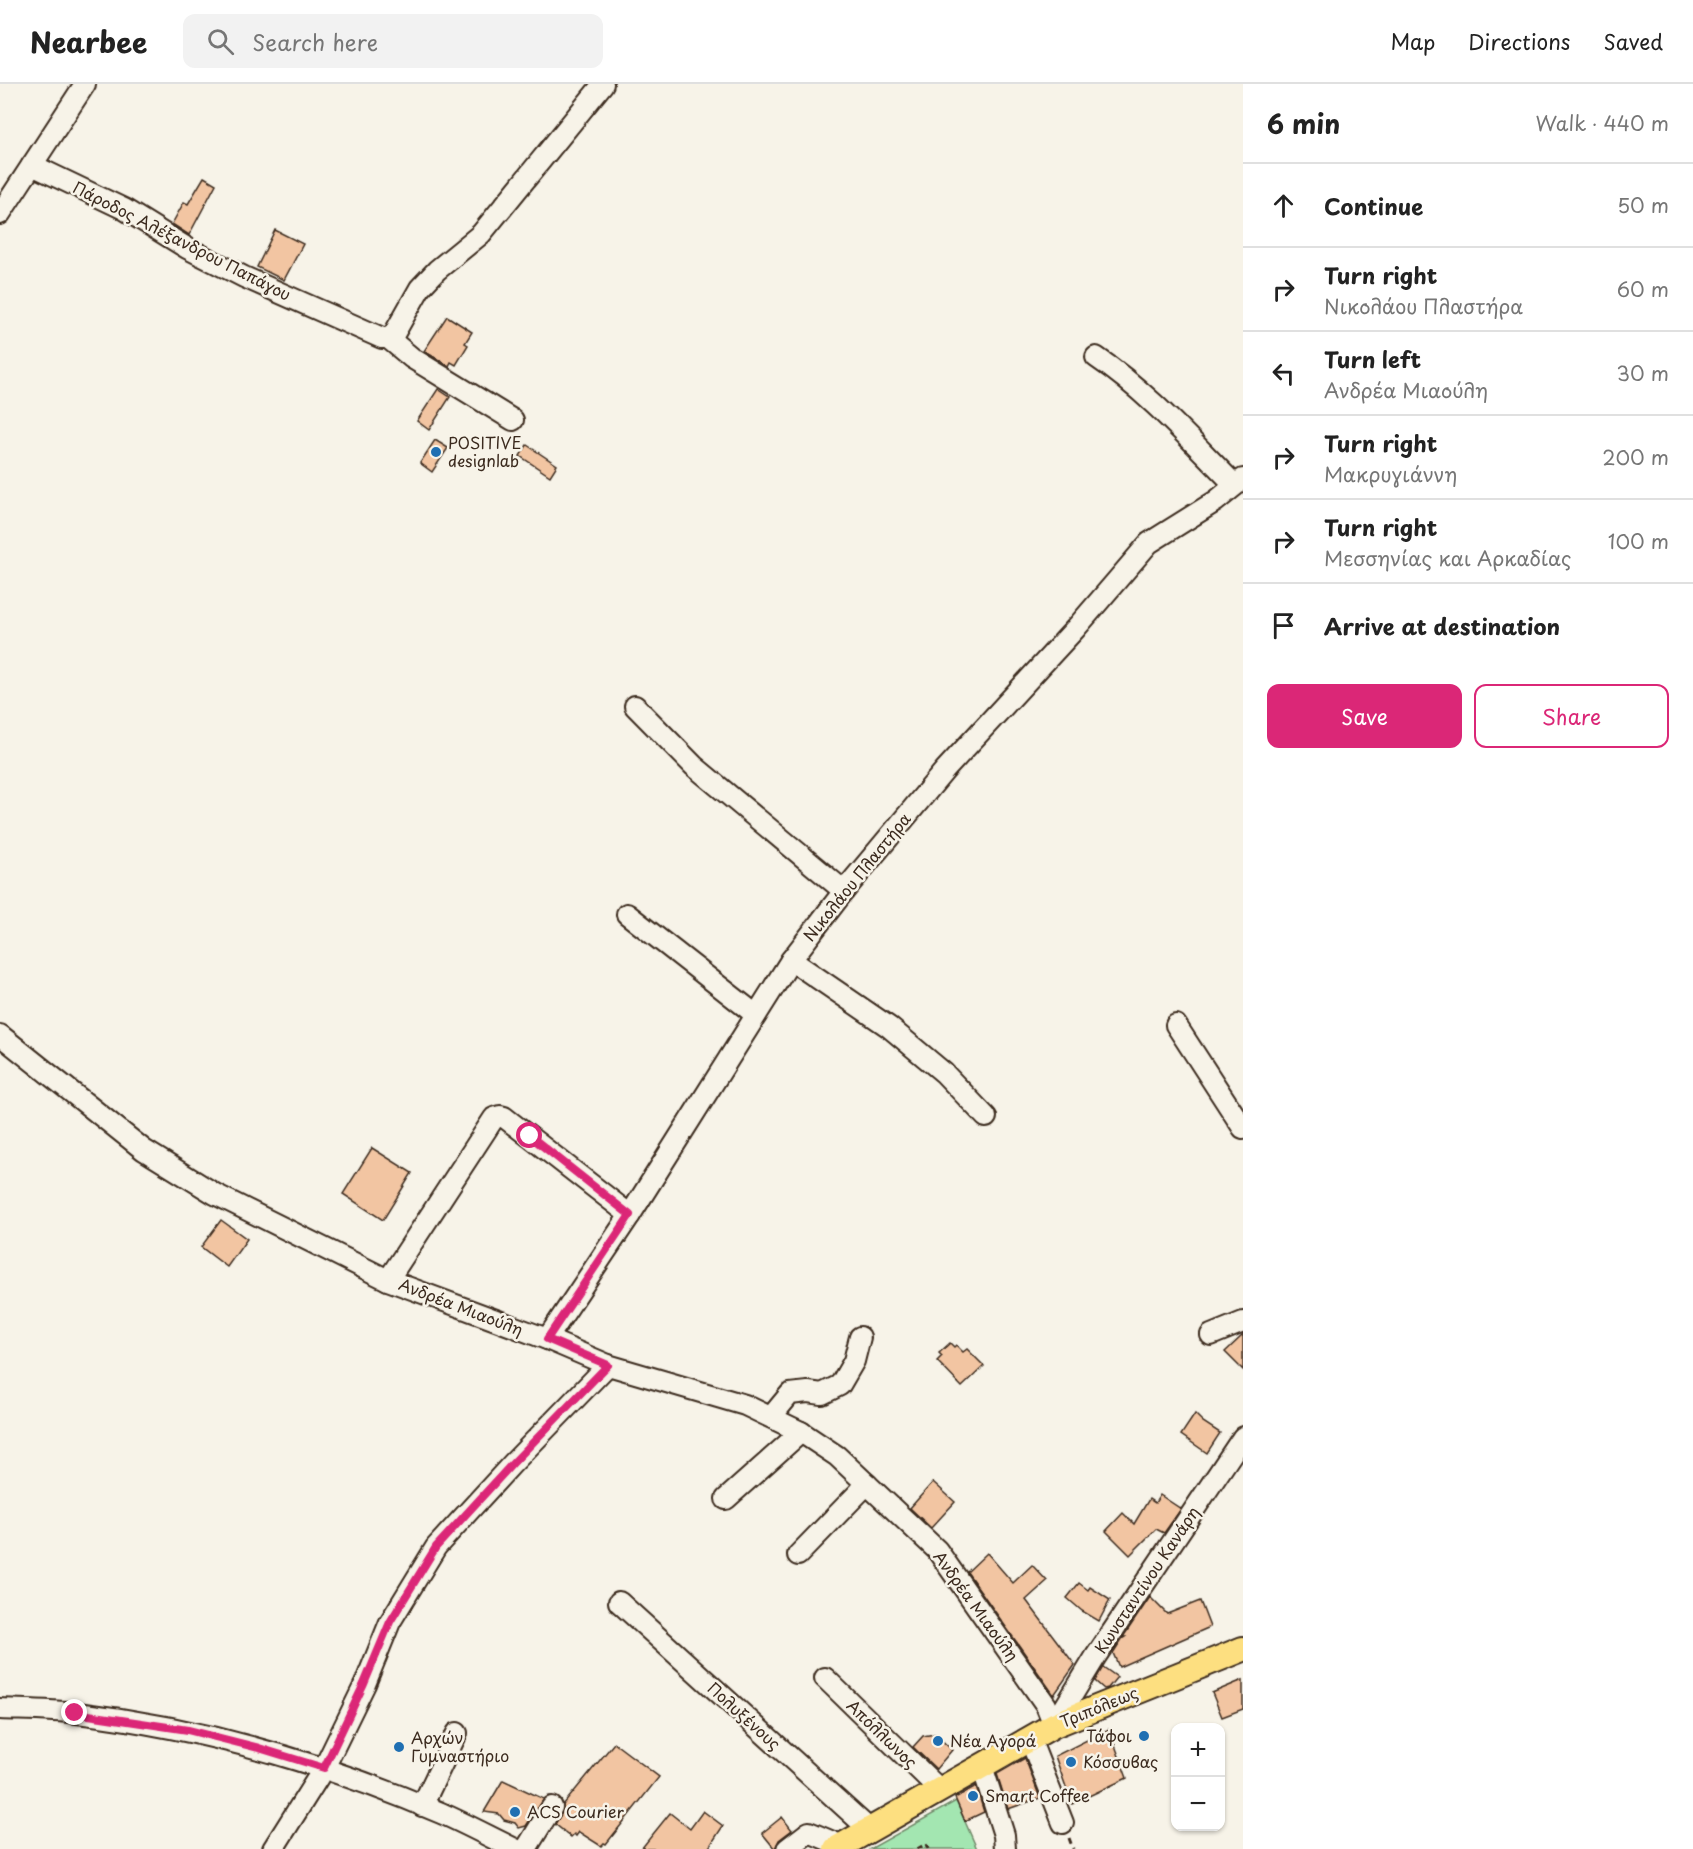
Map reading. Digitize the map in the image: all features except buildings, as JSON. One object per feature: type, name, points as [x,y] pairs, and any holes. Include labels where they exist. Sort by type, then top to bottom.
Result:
[{"type":"main road","name":"Τριπόλεως","points":[[838,1847],[1054,1725],[1243,1649]]},
{"type":"street","points":[[0,214],[85,84]]},
{"type":"street","points":[[513,420],[412,358],[388,338],[394,334],[420,288],[437,270],[481,234],[603,84]]},
{"type":"street","name":"Πάροδος Αλέξανδρου Παπάγου","points":[[32,165],[124,210],[187,248],[244,277],[358,329],[388,338]]},
{"type":"street","points":[[1096,357],[1128,380],[1239,482]]},
{"type":"street","name":"Νικολάου Πλαστήρα","points":[[547,1339],[630,1215],[791,960],[844,891],[945,770],[1076,628],[1149,543],[1216,501],[1239,482]]},
{"type":"street","points":[[635,706],[694,766],[844,891]]},
{"type":"street","points":[[627,914],[756,1015]]},
{"type":"street","points":[[791,960],[889,1027],[944,1072],[986,1117]]},
{"type":"street","points":[[1176,1025],[1243,1128]]},
{"type":"street","name":"Ανδρέα Μιαούλη","points":[[0,1035],[144,1150],[215,1194],[388,1280],[547,1339],[608,1365],[745,1405],[801,1432],[837,1456],[937,1550],[1046,1705],[1054,1725]]},
{"type":"street","points":[[388,1280],[494,1118],[500,1116],[548,1150],[630,1215]]},
{"type":"street","points":[[1211,1335],[1243,1322]]},
{"type":"street","points":[[771,1417],[790,1394],[808,1392],[822,1394],[840,1385],[854,1361],[860,1337]]},
{"type":"street","points":[[273,1849],[324,1768],[364,1684],[390,1622],[436,1547],[608,1365]]},
{"type":"street","points":[[726,1500],[801,1432]]},
{"type":"street","name":"Κωνσταντίνου Κανάρη","points":[[1054,1725],[1096,1656],[1243,1437]]},
{"type":"street","points":[[798,1555],[867,1484]]},
{"type":"street","name":"Πολυξένους","points":[[619,1602],[869,1829]]},
{"type":"street","name":"Απόλλωνος","points":[[825,1678],[940,1790]]},
{"type":"street","points":[[0,1709],[75,1713],[188,1730],[259,1748],[324,1768],[441,1813],[515,1849]]},
{"type":"street","points":[[423,1806],[457,1733]]},
{"type":"street","points":[[1030,1739],[1063,1823]]},
{"type":"street","points":[[982,1766],[1004,1835],[1005,1849]]},
{"type":"street","points":[[526,1849],[552,1807]]},
{"type":"street","points":[[786,1849],[808,1832],[838,1847]]},
{"type":"path","points":[[917,1849],[926,1844],[928,1849]]},
{"type":"green space","points":[[956,1801],[977,1849],[870,1849]]},
{"type":"place","name":"POSITIVE designlab","points":[[436,452]]},
{"type":"place","name":"Τάφοι","points":[[1144,1736]]},
{"type":"place","name":"Νέα Αγορά","points":[[938,1741]]},
{"type":"place","name":"Αρχών Γυμναστήριο","points":[[399,1747]]},
{"type":"place","name":"Κόσσυβας","points":[[1071,1762]]},
{"type":"place","name":"Smart Coffee","points":[[973,1796]]},
{"type":"place","name":"ACS Courier","points":[[515,1812]]},
{"type":"route","points":[[75,1713],[188,1730],[324,1768],[364,1684],[390,1622],[436,1547],[608,1365],[547,1339],[630,1215],[530,1136]]}]
